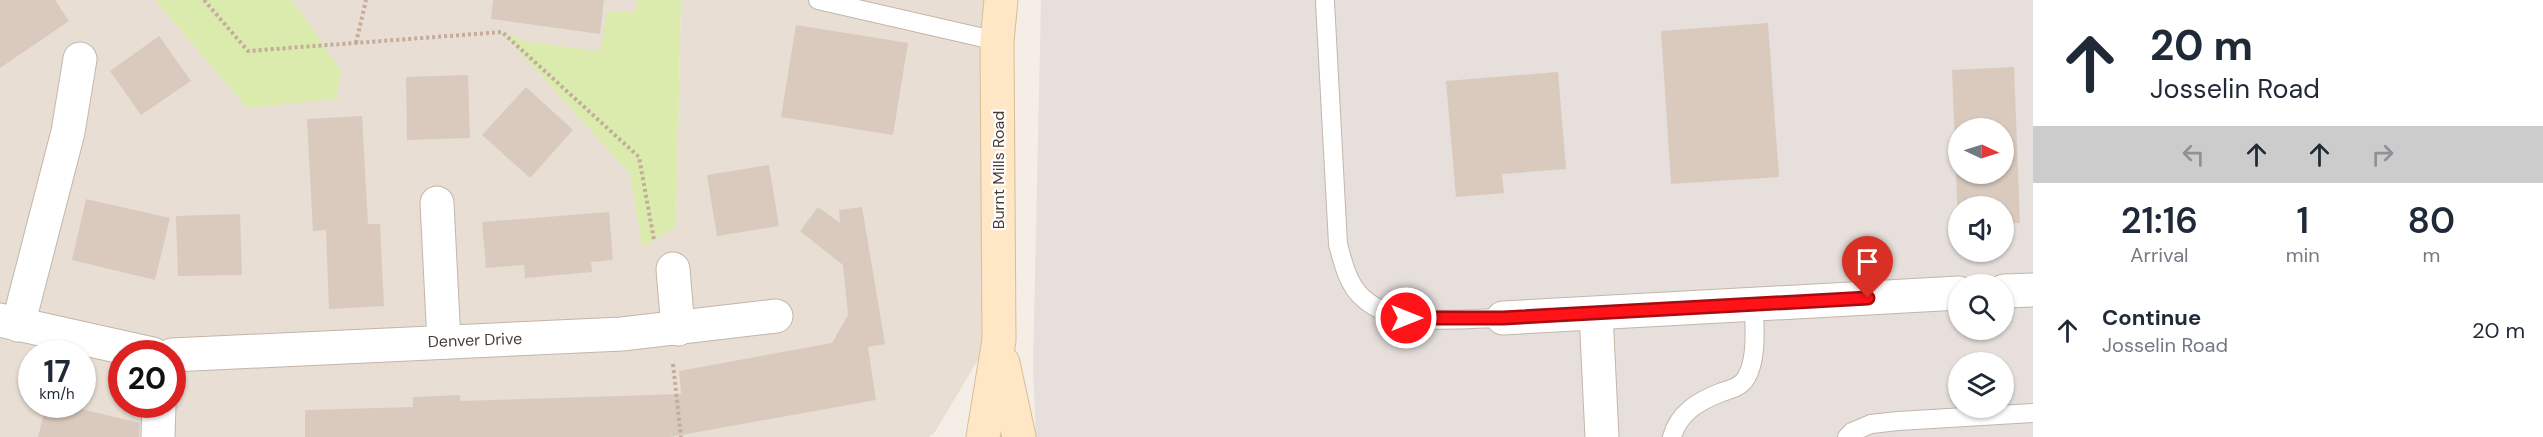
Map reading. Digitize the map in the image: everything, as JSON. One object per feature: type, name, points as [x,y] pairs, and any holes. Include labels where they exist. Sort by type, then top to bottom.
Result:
[{"type":"street","name":"Burnt Mills Road","points":[[983,437],[999,340],[997,41],[1001,0]]},
{"type":"street","points":[[80,59],[68,132],[9,323],[108,344]]},
{"type":"street","points":[[437,203],[444,342]]},
{"type":"street","points":[[664,259],[678,329]]},
{"type":"street","points":[[2014,291],[2033,290]]},
{"type":"street","points":[[1503,318],[1948,294]]},
{"type":"street","points":[[1596,314],[1602,437]]},
{"type":"street","name":"Denver Drive","points":[[186,355],[622,334],[776,316]]},
{"type":"street","name":"Burnt Mills Road","points":[[999,340],[1019,437]]},
{"type":"street","points":[[158,437],[159,418]]},
{"type":"lane","points":[[818,0],[997,41]]},
{"type":"lane","points":[[1325,2],[1338,244],[1345,270],[1362,298],[1382,312],[1406,318],[1503,318]]},
{"type":"lane","points":[[1672,437],[1679,419],[1686,411],[1696,404],[1737,387],[1746,380],[1754,349],[1754,303]]},
{"type":"lane","points":[[1847,437],[1852,432],[1871,424],[2033,413]]},
{"type":"path","points":[[204,0],[248,51],[502,32],[639,157],[664,259]]},
{"type":"path","points":[[356,43],[366,0]]},
{"type":"path","points":[[673,362],[681,437]]},
{"type":"shaded area","points":[[0,0],[155,0],[247,108],[299,9],[291,0],[637,0],[635,12],[600,52],[528,42],[503,33],[630,174],[642,246],[676,227],[681,0],[985,0],[980,92],[985,348],[935,432],[929,437],[0,437]]},
{"type":"shaded area","points":[[1041,0],[2033,0],[2033,437],[1036,437],[1033,368]]},
{"type":"green space","points":[[155,0],[291,0],[341,71],[337,99],[247,108]]},
{"type":"green space","points":[[637,0],[681,0],[676,227],[642,247],[630,174],[502,32],[528,42],[600,51],[607,12],[635,12]]},
{"type":"building","points":[[0,0],[55,0],[69,21],[0,68]]},
{"type":"building","points":[[493,0],[604,0],[600,34],[491,19]]},
{"type":"building","points":[[1768,23],[1779,177],[1671,184],[1661,31]]},
{"type":"building","points":[[796,25],[908,43],[893,135],[781,117]]},
{"type":"building","points":[[159,36],[191,81],[141,115],[110,71]]},
{"type":"building","points":[[2014,67],[2020,223],[2014,223],[2014,196],[1957,196],[1956,184],[2014,184],[2014,118],[1954,118],[1952,70]]},
{"type":"building","points":[[1558,72],[1566,169],[1502,174],[1504,193],[1456,197],[1446,81]]},
{"type":"building","points":[[468,75],[470,138],[407,140],[406,77]]},
{"type":"building","points":[[526,87],[573,130],[530,178],[482,135]]},
{"type":"building","points":[[362,116],[368,224],[380,224],[384,306],[329,309],[326,230],[313,231],[307,119]]},
{"type":"building","points":[[769,165],[779,226],[717,236],[707,175]]},
{"type":"building","points":[[86,199],[170,218],[155,280],[72,260]]},
{"type":"building","points":[[818,207],[840,223],[839,210],[862,207],[885,344],[868,347],[876,400],[670,437],[305,437],[305,410],[413,407],[413,397],[460,395],[460,401],[681,394],[679,371],[832,343],[848,315],[843,265],[800,231]]},
{"type":"building","points":[[609,212],[613,260],[591,262],[592,272],[525,278],[524,265],[486,268],[482,222]]},
{"type":"building","points":[[240,214],[242,275],[178,276],[176,216]]},
{"type":"building","points":[[96,413],[108,415],[108,418],[140,423],[139,437],[38,437],[43,418],[96,418]]},
{"type":"route","points":[[1406,318],[1503,318],[1596,314],[1868,298]]}]
